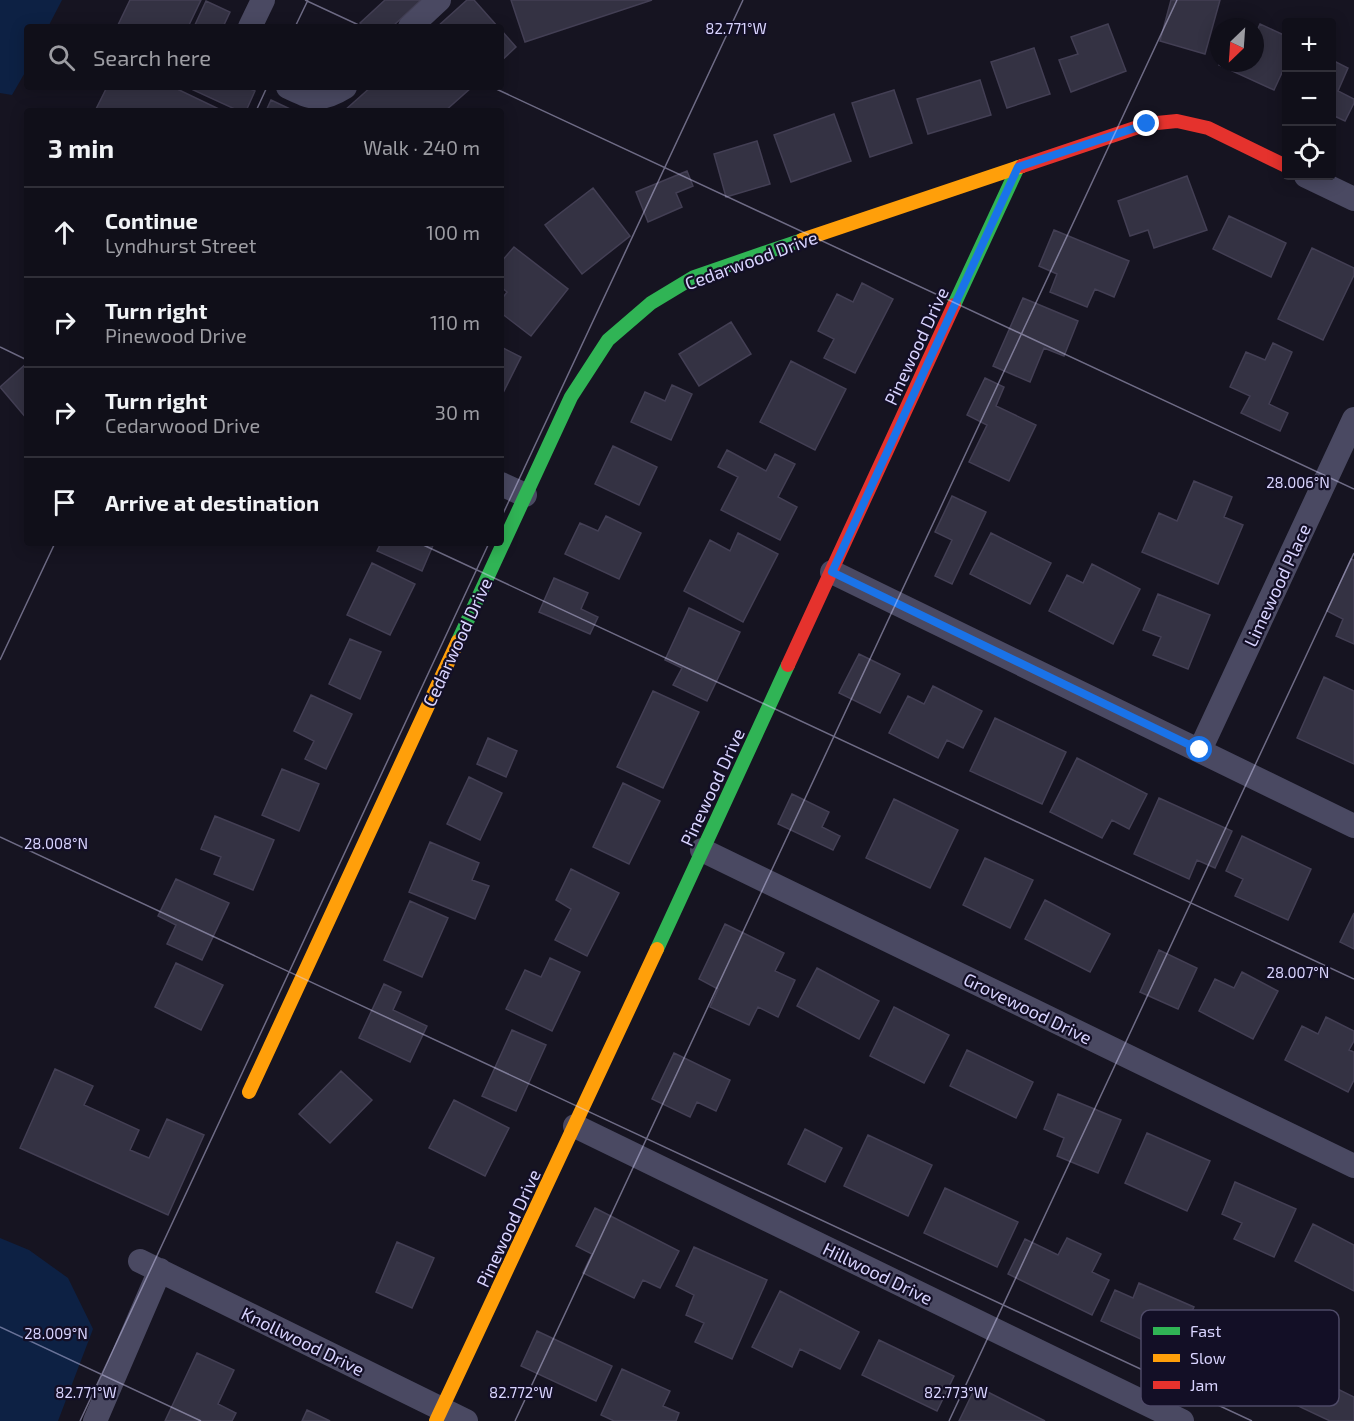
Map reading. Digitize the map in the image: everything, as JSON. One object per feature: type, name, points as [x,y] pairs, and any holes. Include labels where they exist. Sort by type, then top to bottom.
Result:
[{"type":"street","points":[[251,24],[263,0]]},
{"type":"street","points":[[413,24],[439,0]]},
{"type":"street","points":[[294,90],[304,95],[323,98],[339,90]]},
{"type":"street","name":"Cedarwood Drive","points":[[504,540],[571,397],[608,340],[651,303],[694,277],[1147,124],[1177,121],[1208,128],[1282,164]]},
{"type":"street","name":"Pinewood Drive","points":[[439,1415],[1018,167]]},
{"type":"street","points":[[1314,180],[1354,199]]},
{"type":"street","name":"Limewood Place","points":[[1200,750],[1354,419]]},
{"type":"street","points":[[504,485],[525,495]]},
{"type":"street","name":"Cedarwood Drive","points":[[249,1092],[501,546]]},
{"type":"street","points":[[832,572],[1354,826]]},
{"type":"street","name":"Grovewood Drive","points":[[702,850],[1354,1166]]},
{"type":"street","name":"Hillwood Drive","points":[[575,1126],[1141,1401]]},
{"type":"street","name":"Knollwood Drive","points":[[95,1421],[150,1266],[439,1415],[466,1421]]},
{"type":"street","name":"Hillwood Drive","points":[[1151,1406],[1182,1421]]},
{"type":"water","points":[[0,0],[62,0],[50,24],[24,24],[24,74],[12,95],[0,93]]},
{"type":"water","points":[[0,1238],[29,1250],[68,1278],[93,1329],[58,1421],[0,1421]]},
{"type":"building","points":[[130,0],[201,0],[189,24],[118,24]]},
{"type":"building","points":[[385,0],[421,0],[395,24],[360,23]]},
{"type":"building","points":[[467,0],[474,0],[495,24],[440,24]]},
{"type":"building","points":[[511,0],[652,0],[525,42]]},
{"type":"building","points":[[1171,0],[1220,0],[1215,18],[1210,18],[1210,36],[1205,54],[1160,41]]},
{"type":"building","points":[[206,1],[230,12],[224,24],[195,24]]},
{"type":"building","points":[[1108,24],[1126,71],[1071,92],[1059,60],[1078,54],[1071,37]]},
{"type":"building","points":[[1264,26],[1282,34],[1282,73],[1274,90],[1234,72],[1264,72]]},
{"type":"building","points":[[504,33],[516,47],[504,58]]},
{"type":"building","points":[[1034,48],[1050,94],[1007,108],[991,62]]},
{"type":"building","points":[[1336,62],[1348,68],[1338,91],[1354,99],[1345,121],[1336,117]]},
{"type":"building","points":[[980,80],[991,115],[928,134],[917,99]]},
{"type":"building","points":[[106,90],[179,90],[217,108],[96,108]]},
{"type":"building","points":[[193,90],[255,91],[247,108],[232,108]]},
{"type":"building","points":[[368,90],[469,90],[448,108],[347,108]]},
{"type":"building","points":[[894,90],[912,143],[870,157],[852,103]]},
{"type":"building","points":[[271,100],[288,108],[267,108]]},
{"type":"building","points":[[834,114],[851,161],[791,182],[774,135]]},
{"type":"building","points":[[757,141],[770,184],[726,197],[714,154]]},
{"type":"building","points":[[687,171],[693,186],[676,193],[682,207],[648,222],[636,192]]},
{"type":"building","points":[[1187,176],[1207,230],[1154,248],[1148,230],[1130,236],[1118,201]]},
{"type":"building","points":[[593,188],[630,236],[582,274],[545,225]]},
{"type":"building","points":[[1229,216],[1286,243],[1271,277],[1213,249]]},
{"type":"building","points":[[1054,230],[1129,261],[1114,297],[1095,289],[1087,307],[1050,292],[1057,274],[1039,266]]},
{"type":"building","points":[[514,247],[568,289],[531,336],[504,315],[504,296],[507,292],[504,290],[504,259]]},
{"type":"building","points":[[1312,248],[1354,268],[1354,275],[1323,340],[1278,319]]},
{"type":"building","points":[[862,283],[893,299],[855,373],[824,358],[834,339],[818,331],[837,294],[853,302]]},
{"type":"building","points":[[1023,298],[1078,321],[1064,356],[1044,348],[1030,382],[993,366]]},
{"type":"building","points":[[731,322],[751,354],[699,386],[679,354]]},
{"type":"building","points":[[1273,343],[1292,352],[1269,404],[1288,413],[1280,431],[1241,413],[1250,396],[1230,387],[1246,352],[1265,360]]},
{"type":"building","points":[[504,348],[521,357],[504,391]]},
{"type":"building","points":[[791,361],[846,389],[815,450],[760,422]]},
{"type":"building","points":[[24,366],[24,415],[0,387]]},
{"type":"building","points":[[985,378],[1004,387],[996,406],[1036,425],[1009,481],[969,462],[987,425],[967,415]]},
{"type":"building","points":[[672,385],[692,394],[671,440],[631,422],[645,392],[665,401]]},
{"type":"building","points":[[613,446],[657,467],[639,505],[595,484]]},
{"type":"building","points":[[727,450],[766,471],[775,454],[795,464],[778,497],[797,507],[780,540],[721,510],[738,477],[718,467]]},
{"type":"building","points":[[1194,481],[1232,497],[1224,517],[1243,525],[1218,584],[1142,552],[1159,513],[1177,521]]},
{"type":"building","points":[[952,496],[986,512],[952,584],[935,576],[952,540],[935,532]]},
{"type":"building","points":[[606,516],[641,533],[619,579],[565,554],[580,523],[598,531]]},
{"type":"building","points":[[738,533],[778,554],[743,622],[684,591],[710,540],[730,551]]},
{"type":"building","points":[[991,533],[1051,563],[1030,604],[970,574]]},
{"type":"building","points":[[380,546],[433,546],[422,571],[377,551]]},
{"type":"building","points":[[1351,559],[1354,560],[1354,644],[1336,636],[1343,619],[1327,611]]},
{"type":"building","points":[[372,563],[415,584],[390,635],[347,615]]},
{"type":"building","points":[[1092,564],[1140,589],[1113,644],[1049,611],[1067,575],[1083,583]]},
{"type":"building","points":[[554,578],[588,593],[581,609],[598,617],[590,634],[539,612]]},
{"type":"building","points":[[1158,594],[1210,615],[1188,669],[1153,655],[1161,637],[1143,630]]},
{"type":"building","points":[[689,608],[740,632],[707,701],[673,685],[682,668],[665,660]]},
{"type":"building","points":[[350,639],[381,652],[360,699],[329,684]]},
{"type":"building","points":[[859,654],[900,674],[880,713],[839,693]]},
{"type":"building","points":[[1324,677],[1354,691],[1354,764],[1297,738]]},
{"type":"building","points":[[933,686],[982,711],[963,748],[947,740],[938,758],[889,733],[908,696],[924,704]]},
{"type":"building","points":[[653,691],[699,712],[663,788],[617,767]]},
{"type":"building","points":[[311,695],[352,714],[326,769],[305,759],[314,741],[294,731]]},
{"type":"building","points":[[995,718],[1066,752],[1042,804],[970,771]]},
{"type":"building","points":[[488,738],[517,751],[506,777],[477,764]]},
{"type":"building","points":[[1077,758],[1147,794],[1129,829],[1112,820],[1102,838],[1050,812]]},
{"type":"building","points":[[282,769],[319,784],[299,831],[262,815]]},
{"type":"building","points":[[469,777],[502,793],[480,840],[447,824]]},
{"type":"building","points":[[623,783],[660,801],[629,864],[593,847]]},
{"type":"building","points":[[792,794],[829,812],[822,827],[840,836],[833,850],[778,824]]},
{"type":"building","points":[[1159,798],[1232,831],[1215,868],[1197,860],[1189,879],[1134,854]]},
{"type":"building","points":[[894,799],[958,830],[930,888],[866,858]]},
{"type":"building","points":[[215,816],[274,840],[253,890],[214,874],[221,857],[201,849]]},
{"type":"building","points":[[1242,836],[1311,869],[1288,920],[1235,896],[1243,879],[1226,871]]},
{"type":"building","points":[[430,842],[479,863],[472,880],[489,886],[475,919],[409,892]]},
{"type":"building","points":[[985,858],[1033,880],[1010,928],[963,905]]},
{"type":"building","points":[[571,869],[619,893],[587,956],[555,940],[571,909],[556,900]]},
{"type":"building","points":[[176,879],[229,903],[202,960],[167,944],[176,925],[158,916]]},
{"type":"building","points":[[1045,900],[1110,934],[1090,972],[1025,939]]},
{"type":"building","points":[[410,901],[448,918],[422,977],[384,960]]},
{"type":"building","points":[[1354,913],[1354,949],[1340,942]]},
{"type":"building","points":[[725,924],[784,953],[775,971],[795,980],[778,1017],[758,1007],[749,1025],[710,1007],[718,989],[699,979]]},
{"type":"building","points":[[1159,950],[1197,968],[1178,1009],[1140,992]]},
{"type":"building","points":[[550,958],[580,972],[552,1031],[506,1009],[525,970],[541,977]]},
{"type":"building","points":[[176,963],[223,985],[201,1030],[155,1007]]},
{"type":"building","points":[[817,968],[879,1001],[859,1039],[797,1006]]},
{"type":"building","points":[[1242,972],[1278,991],[1253,1039],[1199,1011],[1215,979],[1234,988]]},
{"type":"building","points":[[384,984],[401,992],[393,1010],[427,1026],[410,1062],[359,1038]]},
{"type":"building","points":[[894,1007],[949,1035],[924,1083],[870,1056]]},
{"type":"building","points":[[1326,1017],[1354,1031],[1354,1041],[1349,1050],[1354,1052],[1354,1080],[1348,1092],[1285,1060],[1302,1026],[1318,1034]]},
{"type":"building","points":[[512,1030],[546,1045],[516,1111],[482,1096]]},
{"type":"building","points":[[967,1050],[1033,1082],[1016,1118],[950,1086]]},
{"type":"building","points":[[674,1053],[730,1080],[716,1111],[697,1102],[690,1117],[652,1099]]},
{"type":"building","points":[[55,1069],[93,1086],[84,1105],[139,1130],[130,1150],[149,1158],[167,1119],[204,1135],[168,1215],[20,1148]]},
{"type":"building","points":[[341,1071],[372,1100],[330,1143],[299,1114]]},
{"type":"building","points":[[1058,1094],[1121,1120],[1098,1173],[1057,1156],[1064,1138],[1044,1129]]},
{"type":"building","points":[[454,1100],[509,1128],[485,1176],[429,1148]]},
{"type":"building","points":[[805,1129],[842,1148],[825,1182],[788,1164]]},
{"type":"building","points":[[1147,1133],[1210,1161],[1187,1211],[1125,1183]]},
{"type":"building","points":[[868,1135],[932,1165],[908,1216],[844,1186]]},
{"type":"building","points":[[1235,1182],[1296,1209],[1274,1257],[1234,1239],[1242,1223],[1222,1214]]},
{"type":"building","points":[[945,1188],[1018,1222],[997,1267],[924,1233]]},
{"type":"building","points":[[595,1208],[679,1251],[660,1288],[643,1280],[634,1298],[583,1273],[592,1254],[576,1246]]},
{"type":"building","points":[[1313,1224],[1354,1245],[1354,1291],[1295,1261]]},
{"type":"building","points":[[1067,1238],[1101,1254],[1092,1272],[1109,1280],[1092,1315],[1008,1274],[1025,1239],[1058,1255]]},
{"type":"building","points":[[397,1242],[434,1258],[412,1308],[376,1292]]},
{"type":"building","points":[[694,1247],[767,1280],[732,1359],[695,1342],[704,1323],[686,1315],[694,1295],[676,1286]]},
{"type":"building","points":[[1139,1283],[1194,1307],[1193,1310],[1141,1310],[1141,1339],[1101,1321],[1115,1290],[1133,1298]]},
{"type":"building","points":[[780,1291],[859,1332],[840,1369],[800,1349],[792,1367],[752,1347]]},
{"type":"building","points":[[537,1331],[612,1366],[596,1401],[521,1366]]},
{"type":"building","points":[[879,1340],[954,1376],[937,1411],[862,1375]]},
{"type":"building","points":[[197,1353],[234,1370],[218,1404],[236,1413],[232,1421],[165,1421]]},
{"type":"building","points":[[622,1369],[670,1391],[663,1406],[679,1413],[676,1421],[614,1421],[601,1415]]},
{"type":"building","points":[[976,1386],[1045,1421],[959,1421]]},
{"type":"building","points":[[1339,1390],[1354,1397],[1354,1421],[1330,1421],[1298,1406],[1339,1406]]},
{"type":"building","points":[[307,1410],[330,1421],[302,1421]]},
{"type":"traffic: fast","points":[[954,305],[1018,167]]},
{"type":"traffic: fast","points":[[504,542],[571,397],[608,340],[651,303],[694,277],[802,240]]},
{"type":"traffic: fast","points":[[458,641],[502,546]]},
{"type":"traffic: fast","points":[[657,949],[788,665]]},
{"type":"traffic: slow","points":[[802,240],[1022,166]]},
{"type":"traffic: slow","points":[[249,1092],[458,641]]},
{"type":"traffic: slow","points":[[436,1421],[657,949]]},
{"type":"traffic: jam","points":[[1022,166],[1147,124],[1177,121],[1208,128],[1282,164]]},
{"type":"traffic: jam","points":[[788,665],[954,305]]},
{"type":"route","points":[[1147,124],[1018,167],[832,572],[1200,750]]}]
